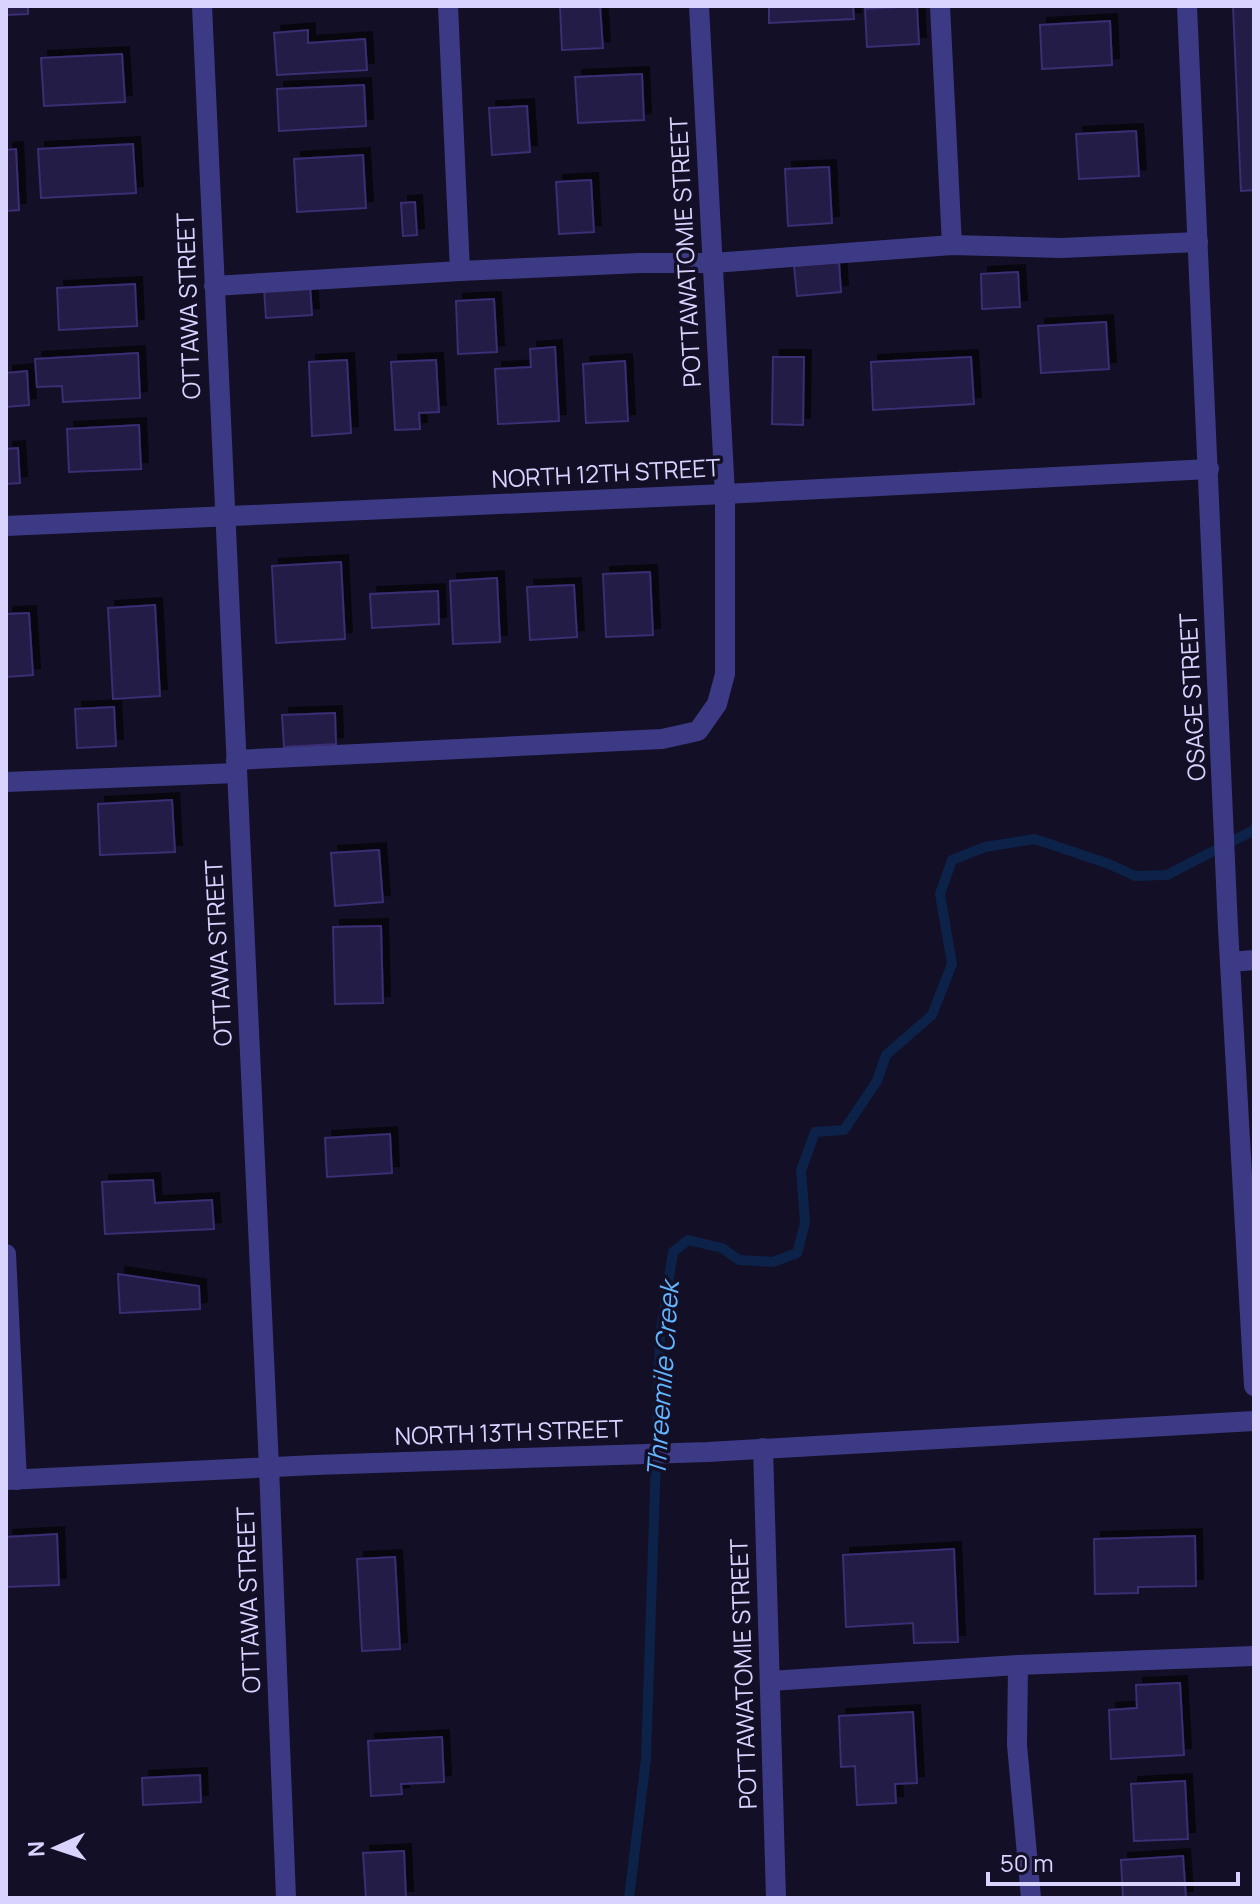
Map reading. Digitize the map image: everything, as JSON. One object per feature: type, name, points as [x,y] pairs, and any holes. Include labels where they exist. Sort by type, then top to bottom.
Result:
[{"type":"street","name":"OTTAWA STREET","points":[[202,6],[286,1898]]},
{"type":"street","points":[[448,6],[460,271]]},
{"type":"street","name":"POTTAWATOMIE STREET","points":[[236,766],[647,740],[698,731],[717,704],[725,674],[725,494],[699,6]]},
{"type":"street","points":[[940,6],[952,245]]},
{"type":"street","name":"OSAGE STREET","points":[[1187,6],[1228,928],[1254,1386]]},
{"type":"street","points":[[214,286],[460,271],[713,263],[952,245],[1061,248],[1198,242]]},
{"type":"street","name":"NORTH 12TH STREET","points":[[6,526],[1209,469]]},
{"type":"street","points":[[6,782],[236,766]]},
{"type":"street","points":[[1230,962],[1254,960]]},
{"type":"street","points":[[6,1254],[12,1480]]},
{"type":"street","name":"NORTH 13TH STREET","points":[[12,1480],[269,1467],[708,1452],[1254,1421]]},
{"type":"street","name":"POTTAWATOMIE STREET","points":[[763,1448],[776,1898]]},
{"type":"street","points":[[770,1681],[1018,1665],[1254,1656]]},
{"type":"street","points":[[1018,1665],[1017,1745],[1031,1898]]},
{"type":"building","points":[[6,6],[28,6],[28,14],[6,15]]},
{"type":"building","points":[[560,6],[600,6],[603,48],[562,50]]},
{"type":"building","points":[[769,6],[853,6],[854,19],[769,23]]},
{"type":"building","points":[[917,6],[919,44],[867,47],[865,9]]},
{"type":"building","points":[[1233,6],[1254,6],[1254,190],[1241,191]]},
{"type":"building","points":[[1110,21],[1112,65],[1042,69],[1040,25]]},
{"type":"building","points":[[308,30],[308,43],[365,39],[367,70],[277,75],[274,33]]},
{"type":"building","points":[[122,54],[125,102],[44,106],[41,58]]},
{"type":"building","points":[[642,74],[644,120],[578,123],[575,77]]},
{"type":"building","points":[[364,85],[366,126],[279,131],[277,89]]},
{"type":"building","points":[[527,106],[530,152],[492,155],[489,108]]},
{"type":"building","points":[[1136,131],[1139,176],[1079,179],[1076,134]]},
{"type":"building","points":[[133,144],[136,193],[41,198],[38,149]]},
{"type":"building","points":[[16,149],[19,210],[6,211],[6,150]]},
{"type":"building","points":[[363,155],[366,208],[297,212],[294,159]]},
{"type":"building","points":[[829,167],[832,223],[788,226],[785,169]]},
{"type":"building","points":[[591,180],[594,232],[559,234],[556,182]]},
{"type":"building","points":[[415,202],[417,235],[403,236],[401,203]]},
{"type":"building","points":[[839,262],[841,292],[797,296],[794,266]]},
{"type":"building","points":[[1018,272],[1020,307],[982,309],[981,274]]},
{"type":"building","points":[[135,284],[137,326],[59,330],[57,288]]},
{"type":"building","points":[[310,285],[312,315],[266,318],[264,288]]},
{"type":"building","points":[[494,299],[497,352],[458,354],[456,301]]},
{"type":"building","points":[[1106,322],[1109,369],[1041,373],[1038,326]]},
{"type":"building","points":[[555,347],[559,421],[498,424],[495,369],[531,367],[530,349]]},
{"type":"building","points":[[138,353],[140,398],[63,402],[62,386],[37,387],[35,359]]},
{"type":"building","points":[[773,357],[804,357],[803,425],[772,424]]},
{"type":"building","points":[[971,357],[974,404],[873,410],[871,362]]},
{"type":"building","points":[[347,360],[351,433],[312,436],[309,362]]},
{"type":"building","points":[[436,360],[439,412],[419,413],[420,429],[395,430],[391,362]]},
{"type":"building","points":[[625,361],[628,421],[586,423],[583,364]]},
{"type":"building","points":[[27,371],[29,405],[6,407],[6,373]]},
{"type":"building","points":[[139,425],[141,469],[69,472],[67,429]]},
{"type":"building","points":[[18,448],[20,483],[6,484],[6,449]]},
{"type":"building","points":[[341,562],[345,639],[276,643],[272,566]]},
{"type":"building","points":[[650,572],[653,635],[606,637],[603,574]]},
{"type":"building","points":[[497,578],[500,642],[453,644],[450,581]]},
{"type":"building","points":[[574,585],[577,637],[530,640],[527,587]]},
{"type":"building","points":[[438,591],[439,624],[372,628],[370,594]]},
{"type":"building","points":[[155,605],[160,696],[113,699],[108,608]]},
{"type":"building","points":[[29,613],[33,675],[6,677],[6,614]]},
{"type":"building","points":[[114,707],[116,746],[77,748],[75,709]]},
{"type":"building","points":[[335,713],[336,744],[284,747],[282,715]]},
{"type":"building","points":[[172,800],[175,852],[100,855],[98,804]]},
{"type":"building","points":[[379,850],[383,902],[335,906],[331,853]]},
{"type":"building","points":[[381,926],[383,1003],[335,1004],[333,927]]},
{"type":"building","points":[[390,1134],[392,1173],[327,1177],[325,1138]]},
{"type":"building","points":[[153,1180],[155,1203],[212,1200],[214,1229],[105,1234],[102,1182]]},
{"type":"building","points":[[118,1274],[199,1286],[200,1309],[120,1313]]},
{"type":"building","points":[[57,1534],[59,1585],[6,1587],[6,1537]]},
{"type":"building","points":[[1195,1536],[1196,1586],[1138,1587],[1138,1593],[1095,1594],[1094,1539]]},
{"type":"building","points":[[954,1549],[958,1642],[914,1643],[913,1623],[846,1627],[843,1555]]},
{"type":"building","points":[[395,1557],[400,1649],[362,1651],[357,1559]]},
{"type":"building","points":[[1180,1683],[1184,1755],[1111,1759],[1109,1710],[1137,1708],[1136,1685]]},
{"type":"building","points":[[913,1712],[917,1783],[895,1784],[896,1803],[857,1805],[855,1766],[841,1767],[839,1716]]},
{"type":"building","points":[[442,1737],[444,1782],[401,1784],[402,1794],[371,1796],[368,1741]]},
{"type":"building","points":[[200,1775],[201,1802],[143,1805],[142,1778]]},
{"type":"building","points":[[1185,1781],[1188,1839],[1134,1841],[1131,1784]]},
{"type":"building","points":[[404,1851],[406,1898],[366,1898],[363,1853]]},
{"type":"building","points":[[1183,1856],[1186,1898],[1123,1898],[1121,1860]]},
{"type":"waterway","name":"Threemile Creek","points":[[629,1898],[646,1759],[660,1337],[673,1252],[688,1240],[722,1248],[739,1260],[773,1262],[797,1253],[805,1223],[801,1171],[815,1132],[844,1130],[877,1081],[886,1055],[932,1015],[952,964],[940,894],[952,860],[985,847],[1035,839],[1135,876],[1167,875],[1254,830]]}]
